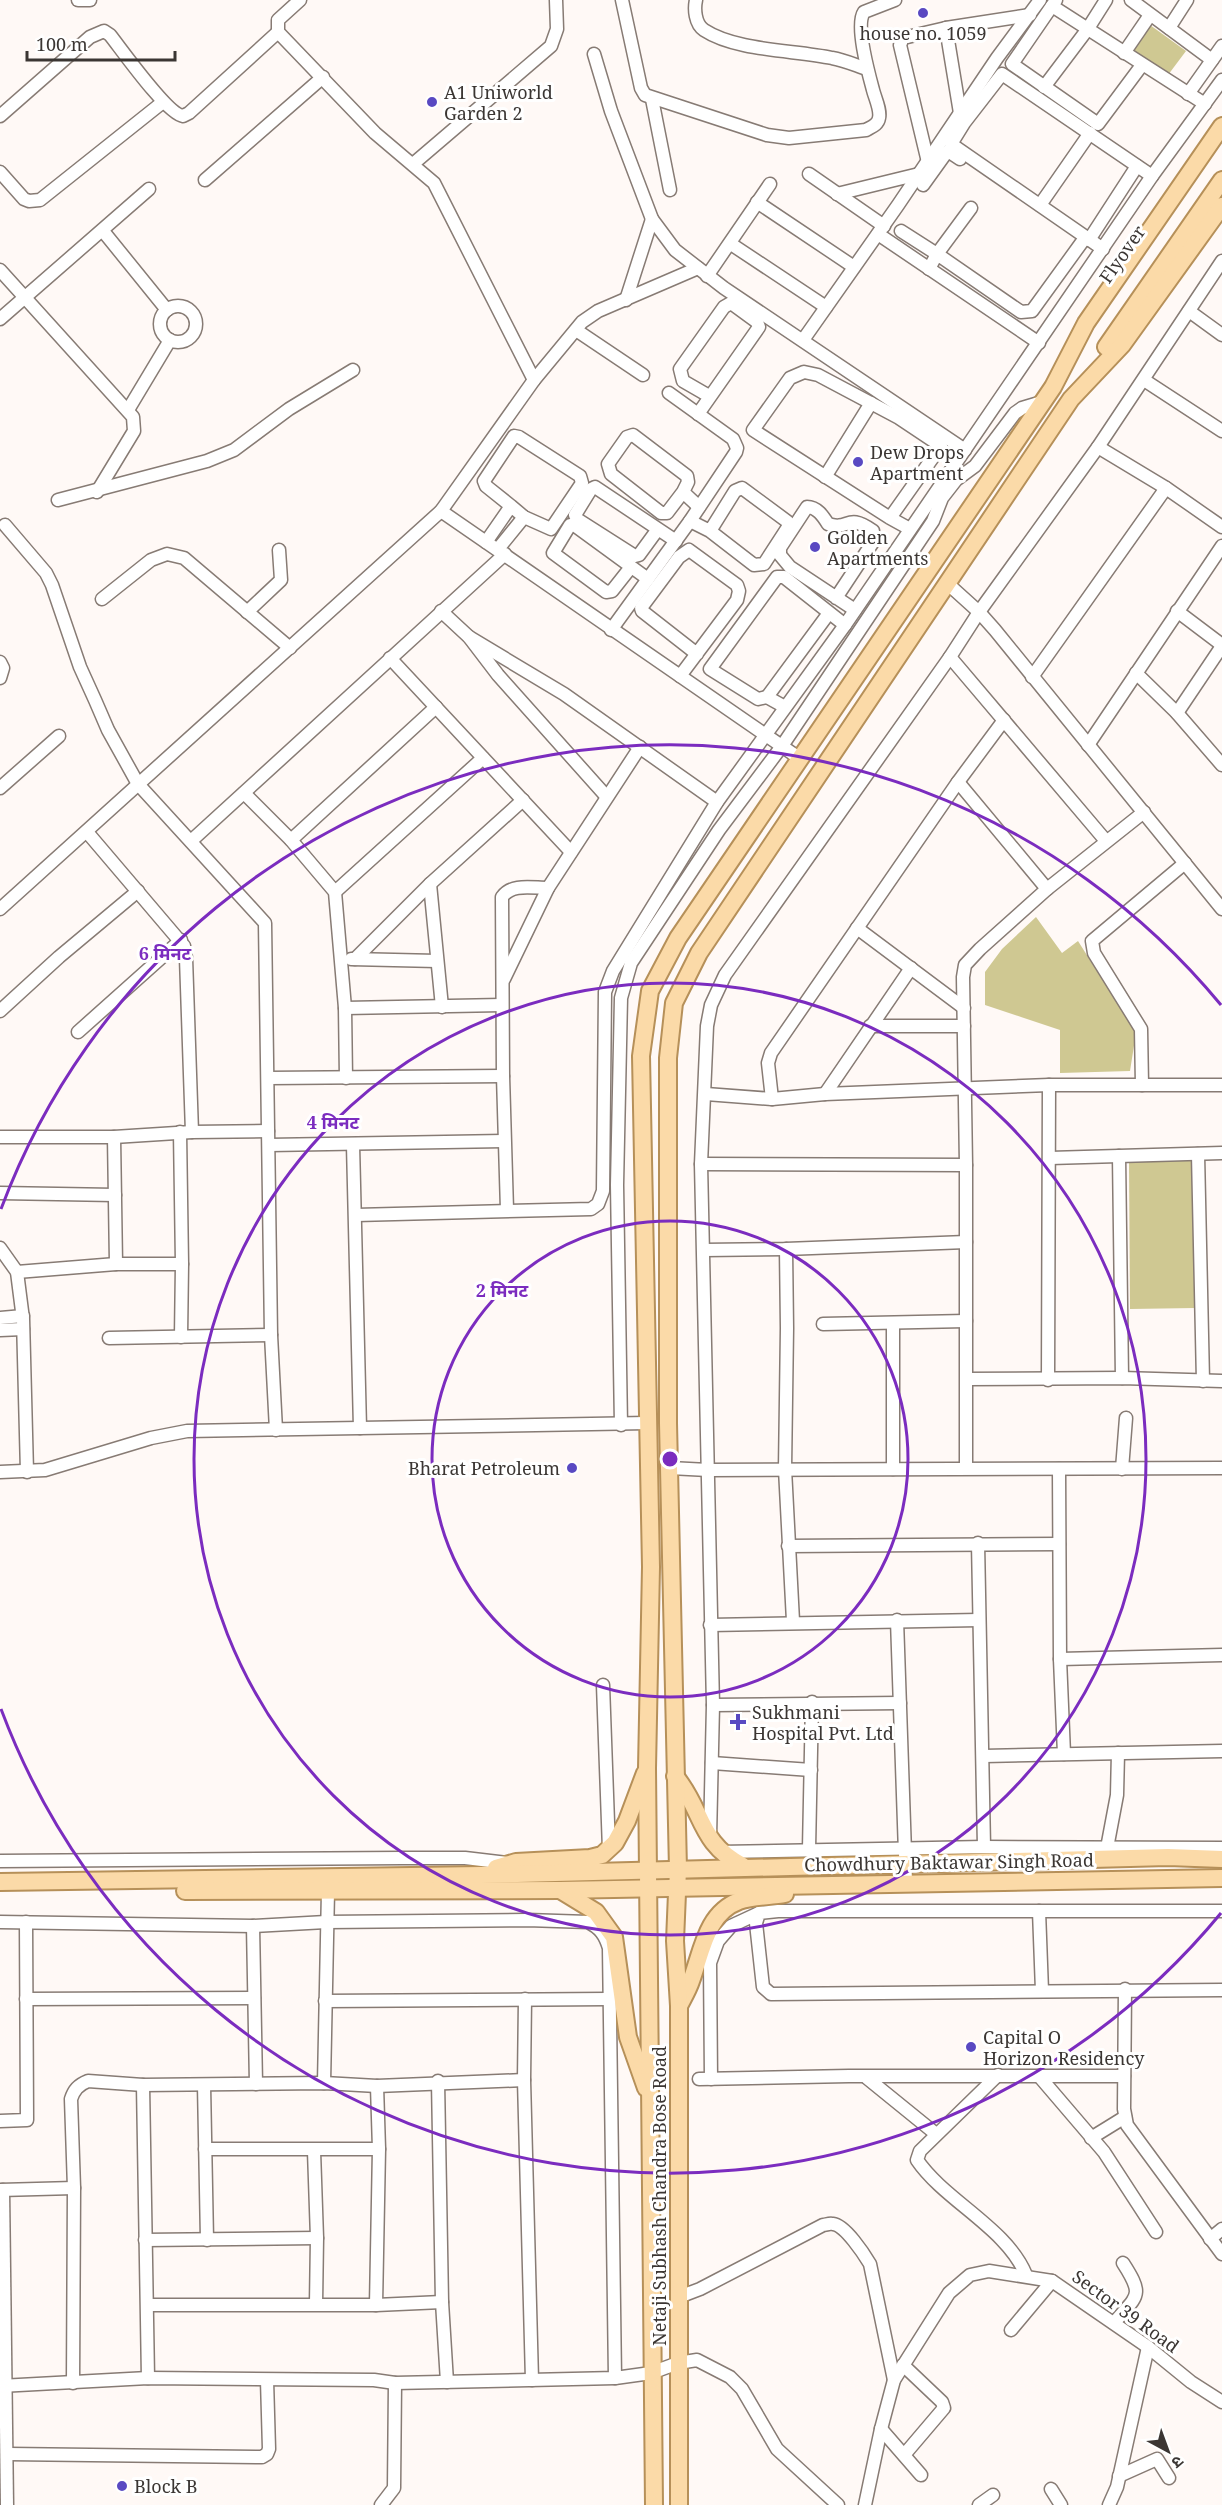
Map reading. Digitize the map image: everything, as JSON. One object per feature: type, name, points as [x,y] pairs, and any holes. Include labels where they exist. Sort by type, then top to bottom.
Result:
[{"type":"main road","points":[[1053,387],[1086,323],[1222,126]]},
{"type":"main road","name":"Flyover","points":[[1053,387],[1222,144]]},
{"type":"main road","points":[[1071,399],[1222,180]]},
{"type":"main road","points":[[1071,399],[1122,345],[1222,206]]},
{"type":"main road","name":"Netaji Subhash Chandra Bose Road","points":[[654,2505],[647,1768],[651,1539],[641,1056],[650,991],[678,938],[1053,387]]},
{"type":"main road","name":"Netaji Subhash Chandra Bose Road","points":[[679,2505],[679,2006],[675,1941],[678,1869],[671,1567],[668,1239],[668,1058],[674,1003],[699,953],[1071,399]]},
{"type":"main road","points":[[644,1240],[668,1239]]},
{"type":"main road","points":[[651,1539],[671,1539]]},
{"type":"main road","points":[[651,1567],[671,1567]]},
{"type":"main road","points":[[481,1875],[508,1863],[590,1858],[602,1855],[615,1843],[627,1821],[647,1768]]},
{"type":"main road","points":[[675,1776],[686,1789],[715,1845],[743,1867]]},
{"type":"main road","name":"Chowdhury Baktawar Singh Road","points":[[0,1882],[481,1875],[743,1867],[904,1856],[1222,1859]]},
{"type":"main road","name":"Chowdhury Baktawar Singh Road","points":[[0,1892],[560,1890],[1222,1878]]},
{"type":"main road","points":[[679,2006],[690,1984],[705,1938],[721,1912],[735,1902],[782,1894],[798,1890],[808,1884]]},
{"type":"main road","points":[[560,1890],[596,1912],[614,1937],[628,2037],[644,2084],[651,2096]]},
{"type":"street","points":[[78,0],[90,0]]},
{"type":"street","points":[[300,0],[278,20],[278,32],[375,133],[427,176],[440,195],[534,380]]},
{"type":"street","points":[[413,164],[551,46],[557,29],[556,0]]},
{"type":"street","points":[[622,0],[641,88],[645,95],[766,135],[789,138],[866,130],[874,126],[879,118],[867,69],[860,20],[862,15],[895,0]]},
{"type":"street","points":[[696,0],[697,19],[702,29],[732,41],[756,47],[833,58],[867,69]]},
{"type":"street","points":[[921,180],[928,162],[960,113],[1040,0]]},
{"type":"street","points":[[1044,87],[1087,30],[1106,0]]},
{"type":"street","points":[[1131,0],[1212,60]]},
{"type":"street","points":[[1169,28],[1187,0]]},
{"type":"street","points":[[1142,65],[1098,124],[1012,64],[1054,3],[1087,30],[1204,104]]},
{"type":"street","points":[[928,162],[901,42],[907,36],[1030,15]]},
{"type":"street","points":[[1124,54],[1150,15]]},
{"type":"street","points":[[946,28],[960,113]]},
{"type":"street","points":[[0,116],[90,37],[104,31],[110,35],[163,102],[179,116],[189,113],[278,32]]},
{"type":"street","points":[[1188,94],[1222,46]]},
{"type":"street","points":[[594,54],[611,111],[652,219],[675,250],[703,272],[965,450]]},
{"type":"street","points":[[1101,252],[1040,205],[951,144],[964,123],[1002,74],[1152,176]]},
{"type":"street","points":[[205,180],[323,78]]},
{"type":"street","points":[[621,1425],[617,1185],[621,998],[625,980],[637,950],[719,830],[782,746],[933,521],[965,450],[1152,176],[1222,80]]},
{"type":"street","points":[[652,99],[670,190]]},
{"type":"street","points":[[0,172],[24,199],[40,200],[163,102]]},
{"type":"street","points":[[1040,205],[1090,133]]},
{"type":"street","points":[[803,340],[881,230],[921,180],[948,151],[1086,241]]},
{"type":"street","points":[[901,231],[1021,312],[1028,313],[1032,311],[1086,241],[1137,166]]},
{"type":"street","points":[[809,174],[929,269],[1039,343]]},
{"type":"street","points":[[837,194],[921,180]]},
{"type":"street","points":[[0,909],[441,511],[534,380],[590,316],[626,300],[703,272],[730,244],[770,184]]},
{"type":"street","points":[[0,319],[149,189]]},
{"type":"street","points":[[758,202],[854,267]]},
{"type":"street","points":[[929,269],[971,207]]},
{"type":"street","points":[[626,300],[652,219]]},
{"type":"street","points":[[103,231],[167,310]]},
{"type":"street","points":[[730,244],[826,307]]},
{"type":"street","points":[[1222,261],[1098,447],[718,987],[706,1026],[706,1094],[701,1164],[715,1845],[904,1856],[984,1847],[1222,1848]]},
{"type":"street","points":[[0,270],[133,417],[134,431],[97,492]]},
{"type":"street","points":[[698,414],[759,327],[757,322],[731,303],[724,307],[680,369],[683,381],[709,396]]},
{"type":"street","points":[[177,306],[187,308],[193,313],[196,323],[195,330],[190,338],[180,342],[170,340],[162,331],[160,324],[162,316],[167,310],[177,306]]},
{"type":"street","points":[[1189,311],[1222,335]]},
{"type":"street","points":[[576,330],[643,375]]},
{"type":"street","points":[[128,410],[170,340]]},
{"type":"street","points":[[58,500],[97,492],[207,461],[234,450],[289,409],[353,370]]},
{"type":"street","points":[[890,518],[941,446],[871,403],[818,375],[804,372],[790,378],[753,430],[890,518],[910,529]]},
{"type":"street","points":[[1144,380],[1222,430]]},
{"type":"street","points":[[611,630],[690,521],[737,447],[733,439],[669,393]]},
{"type":"street","points":[[356,1215],[591,1209],[598,1204],[603,1191],[605,992],[613,971],[717,802],[845,625],[910,529],[952,478],[975,466],[1019,409],[1042,402]]},
{"type":"street","points":[[825,477],[871,403]]},
{"type":"street","points":[[633,435],[687,476],[688,482],[683,492],[667,513],[661,513],[611,474],[608,464],[627,436],[633,435]]},
{"type":"street","points":[[514,436],[580,476],[582,483],[551,529],[511,507],[486,486],[484,481],[514,436]]},
{"type":"street","points":[[1098,447],[1166,488],[1222,527]]},
{"type":"street","points":[[658,529],[639,555],[635,556],[577,519],[575,515],[591,489],[596,487],[658,529],[675,541]]},
{"type":"street","points":[[690,521],[710,531],[754,565],[764,564],[788,527],[788,522],[742,488],[735,492],[710,531]]},
{"type":"street","points":[[1032,677],[1166,488]]},
{"type":"street","points":[[683,492],[699,507]]},
{"type":"street","points":[[486,542],[511,507]]},
{"type":"street","points":[[836,598],[873,542],[873,531],[852,521],[842,525],[828,524],[813,507],[807,507],[780,548],[780,555],[790,567],[836,598],[855,610]]},
{"type":"street","points":[[441,511],[799,758]]},
{"type":"street","points":[[191,841],[441,611],[501,552],[524,516]]},
{"type":"street","points":[[631,567],[612,591],[606,592],[553,553],[572,524],[648,579]]},
{"type":"street","points":[[5,525],[46,573],[108,730],[138,784],[265,923],[272,1335],[276,1430]]},
{"type":"street","points":[[1088,745],[1222,548]]},
{"type":"street","points":[[247,612],[280,580],[279,550]]},
{"type":"street","points":[[680,676],[697,654],[737,600],[739,591],[737,585],[689,550],[679,557],[641,608],[697,654]]},
{"type":"street","points":[[102,598],[151,560],[167,554],[184,558],[290,648]]},
{"type":"street","points":[[829,613],[767,697],[758,699],[711,672],[711,667],[777,577],[784,577],[845,625]]},
{"type":"street","points":[[948,584],[980,612],[1222,909]]},
{"type":"street","points":[[441,611],[469,637],[498,675],[606,796]]},
{"type":"street","points":[[1177,713],[1222,646],[1178,611]]},
{"type":"street","points":[[469,637],[564,694],[717,802]]},
{"type":"street","points":[[950,657],[1106,841]]},
{"type":"street","points":[[390,658],[571,852]]},
{"type":"street","points":[[0,662],[3,668],[0,678]]},
{"type":"street","points":[[1136,673],[1177,713],[1222,764]]},
{"type":"street","points":[[767,697],[785,707]]},
{"type":"street","points":[[291,840],[436,707]]},
{"type":"street","points":[[772,1099],[768,1063],[771,1053],[958,782],[1004,720]]},
{"type":"street","points":[[0,788],[59,736]]},
{"type":"street","points":[[502,982],[548,888],[640,747]]},
{"type":"street","points":[[335,892],[483,758]]},
{"type":"street","points":[[958,782],[1047,889]]},
{"type":"street","points":[[244,793],[291,840],[335,892],[345,1008],[346,1078]]},
{"type":"street","points":[[355,959],[430,884],[524,800]]},
{"type":"street","points":[[966,1468],[966,1165],[963,977],[965,965],[1047,889],[1144,812]]},
{"type":"street","points":[[87,832],[180,940],[186,958],[186,1132],[181,1337]]},
{"type":"street","points":[[1142,1085],[1141,1029],[1094,953],[1092,941],[1185,862]]},
{"type":"street","points":[[430,884],[442,1007]]},
{"type":"street","points":[[507,1210],[504,1141],[502,897],[513,888],[548,888]]},
{"type":"street","points":[[0,1011],[59,957],[138,891]]},
{"type":"street","points":[[857,928],[964,1008]]},
{"type":"street","points":[[78,1032],[180,940]]},
{"type":"street","points":[[340,960],[437,962]]},
{"type":"street","points":[[825,1094],[911,968]]},
{"type":"street","points":[[345,1008],[502,1005]]},
{"type":"street","points":[[870,1026],[964,1026]]},
{"type":"street","points":[[269,1078],[503,1076]]},
{"type":"street","points":[[706,1094],[772,1099],[825,1094],[1049,1085],[1222,1085]]},
{"type":"street","points":[[1048,1380],[1049,1085]]},
{"type":"street","points":[[0,1137],[114,1137],[186,1132],[268,1131]]},
{"type":"street","points":[[114,1137],[116,1264]]},
{"type":"street","points":[[269,1145],[504,1141]]},
{"type":"street","points":[[352,1145],[356,1215],[360,1428]]},
{"type":"street","points":[[1050,1158],[1222,1153]]},
{"type":"street","points":[[1198,1154],[1203,1381]]},
{"type":"street","points":[[1119,1156],[1122,1378]]},
{"type":"street","points":[[701,1164],[966,1165]]},
{"type":"street","points":[[0,1193],[115,1195]]},
{"type":"street","points":[[704,1250],[966,1242]]},
{"type":"street","points":[[0,1248],[17,1272],[23,1322],[27,1472]]},
{"type":"street","points":[[786,1249],[785,1469],[793,1621]]},
{"type":"street","points":[[17,1272],[116,1264],[182,1264]]},
{"type":"street","points":[[0,1317],[23,1322]]},
{"type":"street","points":[[823,1324],[966,1321]]},
{"type":"street","points":[[0,1330],[23,1322]]},
{"type":"street","points":[[893,1324],[893,1469]]},
{"type":"street","points":[[109,1338],[272,1335]]},
{"type":"street","points":[[967,1379],[1122,1378],[1222,1381]]},
{"type":"street","points":[[1122,1469],[1126,1418]]},
{"type":"street","points":[[0,1472],[45,1470],[170,1433],[647,1424]]},
{"type":"street","points":[[670,1468],[708,1470],[1222,1468]]},
{"type":"street","points":[[1059,1469],[1060,1659],[1064,1754]]},
{"type":"street","points":[[978,1543],[984,1755],[984,1847]]},
{"type":"street","points":[[788,1546],[1059,1544]]},
{"type":"street","points":[[897,1620],[906,1882]]},
{"type":"street","points":[[710,1625],[793,1621],[979,1620]]},
{"type":"street","points":[[1060,1659],[1222,1654]]},
{"type":"street","points":[[603,1685],[609,1850]]},
{"type":"street","points":[[713,1705],[812,1702],[900,1703]]},
{"type":"street","points":[[809,1849],[812,1702]]},
{"type":"street","points":[[984,1755],[1222,1751]]},
{"type":"street","points":[[1107,1848],[1117,1795],[1118,1753]]},
{"type":"street","points":[[712,1763],[811,1770]]},
{"type":"street","points":[[0,1861],[465,1858],[508,1863]]},
{"type":"street","points":[[324,2083],[328,1891]]},
{"type":"street","points":[[1124,2076],[998,2075],[705,2079],[710,1963],[718,1941],[732,1926],[759,1913],[778,1911],[1222,1911]]},
{"type":"street","points":[[1039,1911],[1042,1991]]},
{"type":"street","points":[[759,1913],[756,1923],[763,1987],[771,1994],[1125,1989],[1222,1990]]},
{"type":"street","points":[[0,1922],[253,1926],[326,1922],[527,1920],[588,1922],[604,1934],[609,1948],[615,2378]]},
{"type":"street","points":[[0,2121],[27,2120],[26,1922]]},
{"type":"street","points":[[253,1926],[256,2084]]},
{"type":"street","points":[[690,1984],[710,1983]]},
{"type":"street","points":[[1125,1989],[1125,2117],[1132,2134],[1222,2254]]},
{"type":"street","points":[[27,1999],[254,1998]]},
{"type":"street","points":[[525,1999],[524,2080],[531,2380]]},
{"type":"street","points":[[325,2001],[608,1999]]},
{"type":"street","points":[[998,2075],[936,2134],[921,2151],[917,2160],[1008,2247],[1017,2257],[1026,2275]]},
{"type":"street","points":[[1040,2076],[1104,2152],[1156,2232]]},
{"type":"street","points":[[867,2078],[936,2134]]},
{"type":"street","points":[[73,2383],[74,2188],[71,2099],[73,2092],[80,2084],[88,2081],[143,2085],[324,2083],[377,2086],[524,2080]]},
{"type":"street","points":[[438,2082],[442,2302],[447,2382]]},
{"type":"street","points":[[143,2085],[148,2378]]},
{"type":"street","points":[[204,2085],[207,2240]]},
{"type":"street","points":[[376,2305],[379,2149],[377,2086]]},
{"type":"street","points":[[1092,2138],[1125,2117]]},
{"type":"street","points":[[205,2149],[314,2151],[379,2149]]},
{"type":"street","points":[[314,2151],[317,2238],[316,2304]]},
{"type":"street","points":[[7,2505],[8,2454],[3,2386],[2,2190],[74,2188]]},
{"type":"street","points":[[679,2297],[700,2289],[823,2225],[840,2226],[864,2253],[870,2264],[894,2380]]},
{"type":"street","points":[[1210,2239],[1222,2229]]},
{"type":"street","points":[[145,2241],[317,2238]]},
{"type":"street","points":[[1114,2323],[1136,2296],[1138,2290],[1123,2263]]},
{"type":"street","name":"Sector 39 Road","points":[[865,2505],[894,2380],[949,2293],[970,2275],[988,2271],[1026,2275],[1052,2281],[1148,2347],[1191,2382],[1222,2402]]},
{"type":"street","points":[[1011,2330],[1052,2281]]},
{"type":"street","points":[[148,2305],[376,2305],[442,2302]]},
{"type":"street","points":[[1109,2505],[1119,2476],[1148,2347]]},
{"type":"street","points":[[3,2386],[148,2378],[374,2380],[394,2383],[615,2378],[651,2373],[678,2363],[697,2360],[735,2380],[777,2449],[838,2505]]},
{"type":"street","points":[[903,2365],[942,2402],[944,2408],[904,2455]]},
{"type":"street","points":[[8,2454],[262,2457],[269,2449],[267,2380]]},
{"type":"street","points":[[381,2505],[394,2488],[394,2383]]},
{"type":"street","points":[[881,2430],[921,2475]]},
{"type":"street","points":[[1119,2476],[1157,2459],[1169,2478]]},
{"type":"street","points":[[1051,2489],[1061,2505]]},
{"type":"street","points":[[979,2505],[993,2495]]},
{"type":"shaded area","points":[[1150,25],[1186,51],[1168,75],[1132,50]]},
{"type":"shaded area","points":[[1036,917],[1062,953],[1078,941],[1136,1033],[1130,1071],[1060,1073],[1060,1030],[985,1005],[985,972],[1002,949]]},
{"type":"shaded area","points":[[1194,1158],[1195,1308],[1130,1309],[1129,1159]]},
{"type":"place","name":"house no. 1059","points":[[923,13]]},
{"type":"place","name":"A1 Uniworld Garden 2","points":[[432,102]]},
{"type":"place","name":"Dew Drops Apartment","points":[[858,462]]},
{"type":"place","name":"Golden Apartments","points":[[815,547]]},
{"type":"place","name":"Bharat Petroleum","points":[[572,1468]]},
{"type":"place","name":"Sukhmani Hospital Pvt. Ltd","points":[[738,1722]]},
{"type":"place","name":"Capital O Horizon Residency","points":[[971,2047]]},
{"type":"place","name":"Block B","points":[[122,2486]]}]
